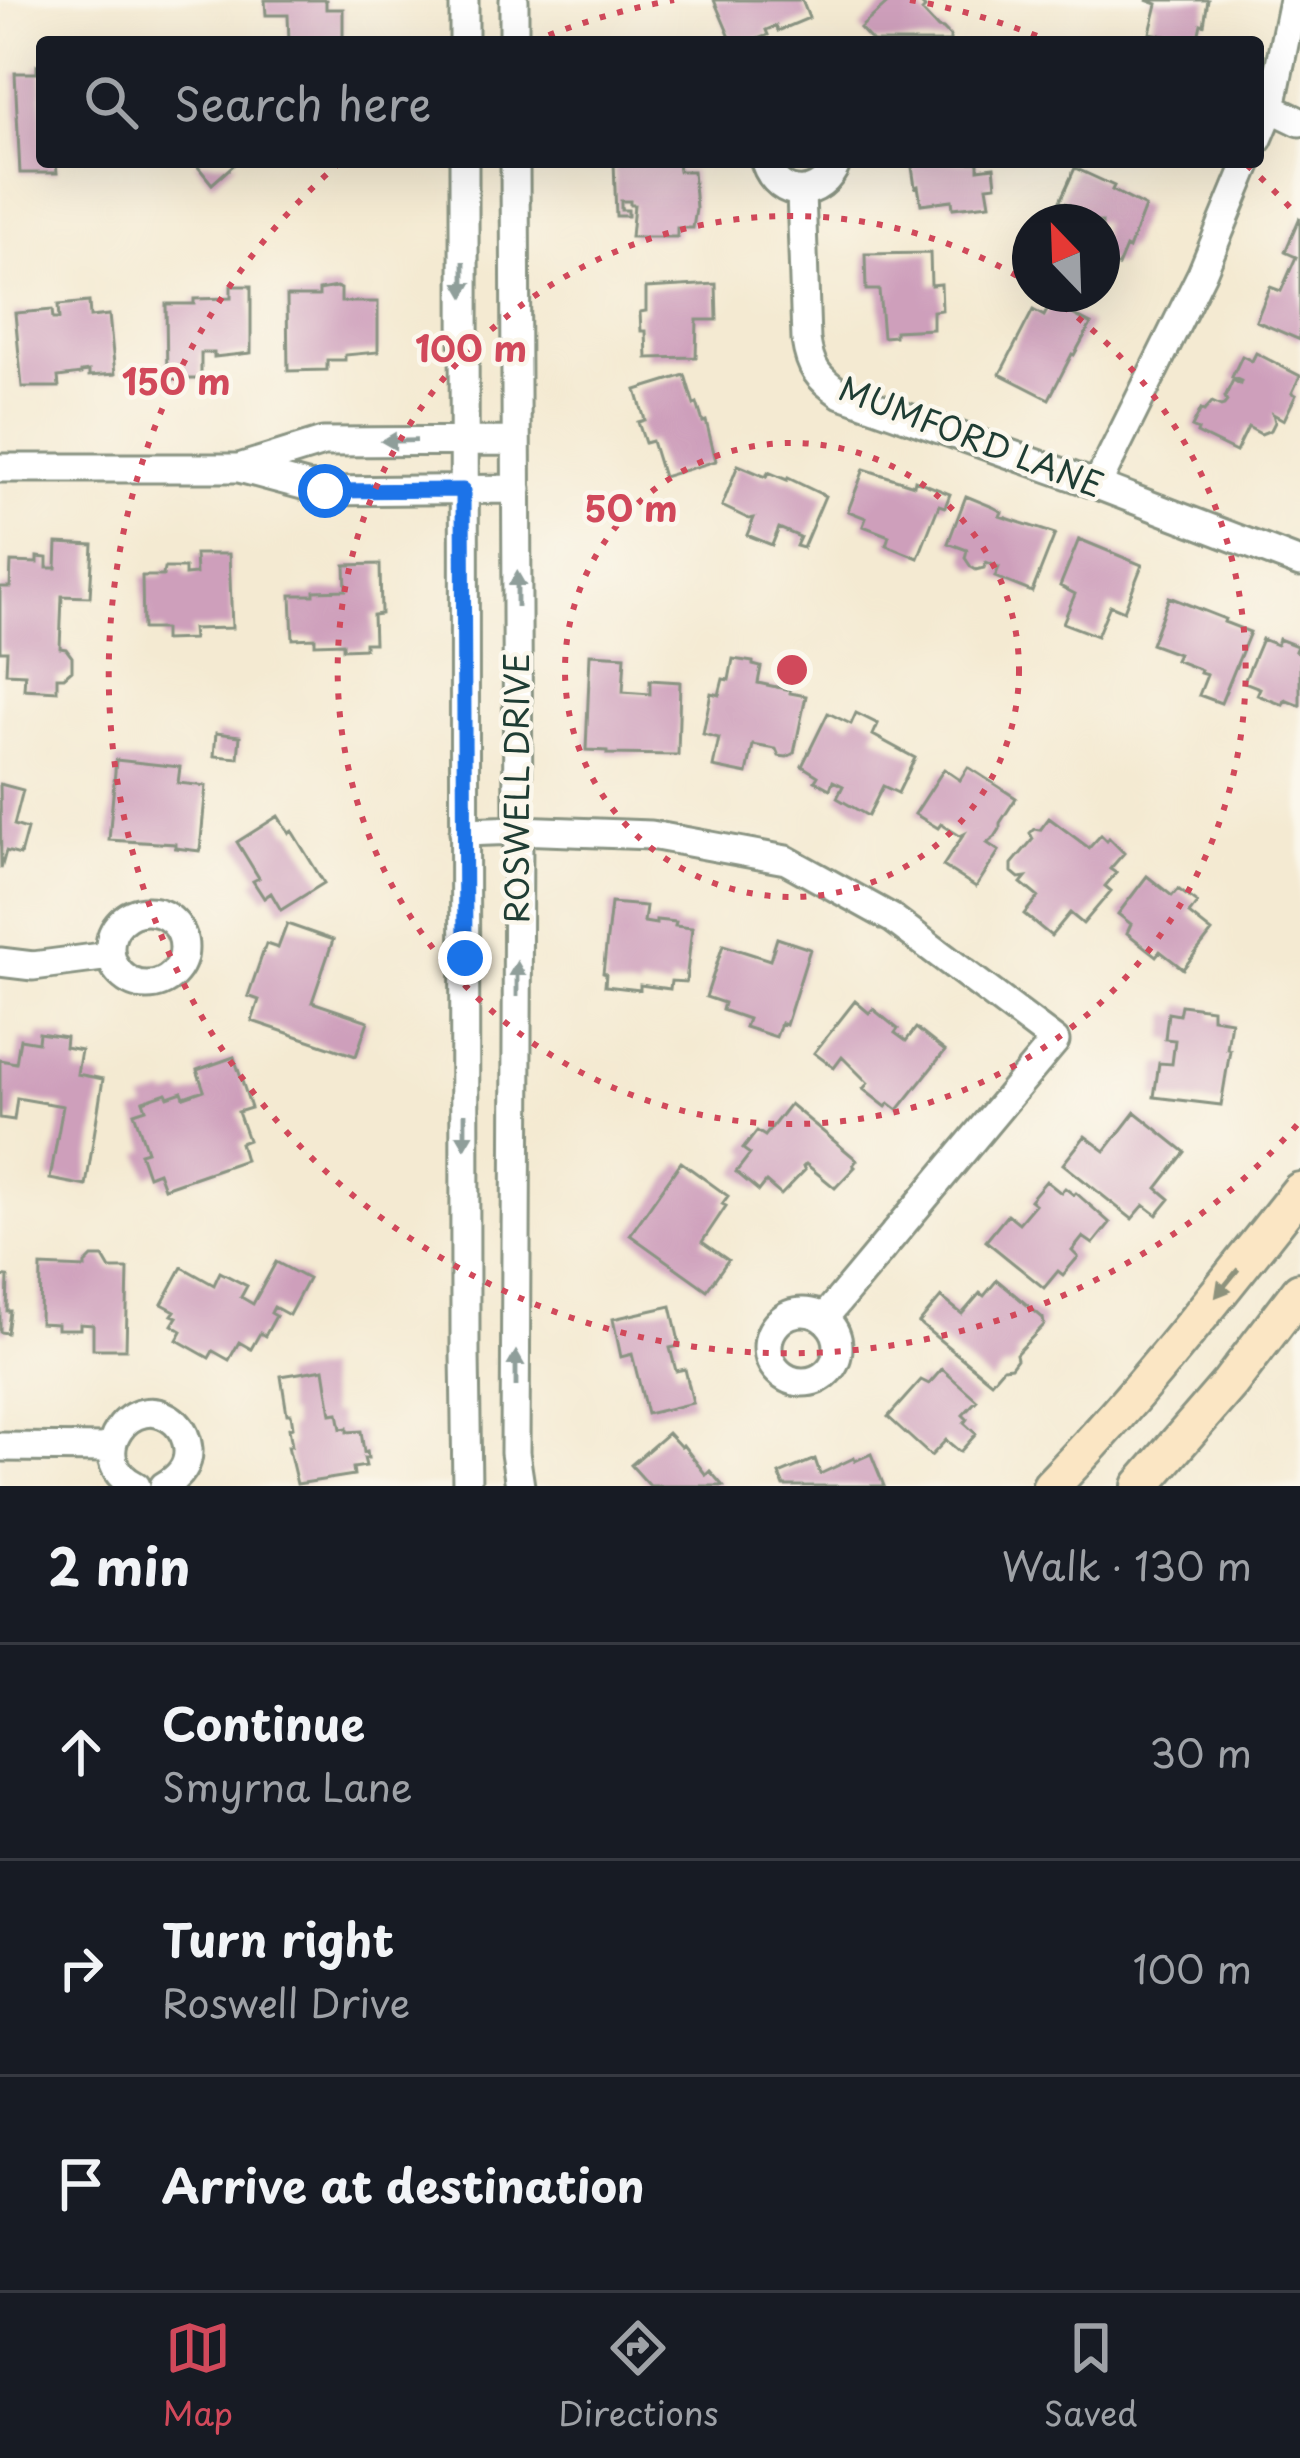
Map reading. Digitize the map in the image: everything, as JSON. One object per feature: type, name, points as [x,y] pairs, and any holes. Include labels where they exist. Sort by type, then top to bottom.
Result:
[{"type":"street","points":[[464,0],[464,36]]},
{"type":"street","points":[[514,0],[514,36]]},
{"type":"street","points":[[1264,125],[1293,0]]},
{"type":"street","points":[[1271,108],[1300,122]]},
{"type":"street","name":"ROSWELL DRIVE","points":[[464,168],[467,1486]]},
{"type":"street","name":"ROSWELL DRIVE","points":[[515,168],[515,1453],[520,1486]]},
{"type":"street","points":[[767,168],[779,185],[801,192],[824,183],[833,168]]},
{"type":"street","points":[[1097,484],[1202,273],[1246,168]]},
{"type":"street","name":"MUMFORD LANE","points":[[801,192],[808,360],[827,384],[841,394],[1097,484],[1300,563]]},
{"type":"street","points":[[239,468],[323,442],[516,441]]},
{"type":"street","points":[[0,468],[239,468],[325,491],[517,489]]},
{"type":"street","points":[[464,832],[651,835],[786,860],[893,919],[1055,1041],[824,1318]]},
{"type":"street","points":[[0,962],[33,966],[110,956]]},
{"type":"street","points":[[1051,1486],[1156,1370],[1300,1191]]},
{"type":"street","points":[[1141,1486],[1300,1292]]},
{"type":"street","points":[[136,1486],[119,1474],[112,1448],[120,1426],[152,1413],[182,1430],[188,1454],[177,1477],[164,1486]]},
{"type":"street","points":[[0,1447],[112,1448]]},
{"type":"building","points":[[265,0],[326,0],[326,9],[343,9],[343,36],[289,36],[288,15],[266,15]]},
{"type":"building","points":[[714,0],[802,0],[809,18],[778,31],[776,26],[766,30],[765,36],[729,36]]},
{"type":"building","points":[[891,0],[912,0],[950,36],[867,36],[860,28]]},
{"type":"building","points":[[1146,0],[1208,0],[1198,36],[1150,33],[1157,4]]},
{"type":"building","points":[[15,73],[36,73],[36,168],[57,168],[57,173],[20,173]]},
{"type":"building","points":[[199,168],[230,168],[212,184]]},
{"type":"building","points":[[614,168],[693,171],[693,228],[677,228],[677,237],[631,237],[634,205],[621,201],[621,210],[628,210],[628,216],[616,216]]},
{"type":"building","points":[[912,168],[994,168],[996,185],[987,186],[990,204],[953,208],[952,200],[921,204]]},
{"type":"building","points":[[1075,168],[1145,207],[1120,261],[1120,204],[1060,201]]},
{"type":"building","points":[[1300,217],[1300,340],[1256,321],[1270,287],[1281,291],[1296,257],[1285,252]]},
{"type":"building","points":[[930,253],[931,285],[941,284],[942,310],[933,311],[933,329],[895,331],[895,336],[883,337],[879,290],[866,290],[865,254]]},
{"type":"building","points":[[716,284],[717,320],[697,320],[696,357],[647,358],[640,312],[646,311],[646,288]]},
{"type":"building","points":[[231,286],[251,286],[251,353],[214,357],[214,353],[201,353],[201,379],[167,379],[166,304],[231,298]]},
{"type":"building","points":[[341,289],[341,302],[378,302],[378,352],[327,360],[327,370],[288,371],[287,296],[319,296],[319,290]]},
{"type":"building","points":[[89,302],[90,317],[109,315],[115,374],[81,372],[58,377],[59,387],[22,387],[15,313],[52,310],[53,319],[59,319],[58,305]]},
{"type":"building","points":[[1032,312],[1044,316],[1068,312],[1091,324],[1049,399],[1000,374]]},
{"type":"building","points":[[1256,353],[1300,376],[1284,420],[1273,414],[1271,430],[1261,434],[1248,427],[1236,452],[1192,427],[1201,409],[1212,402],[1224,405],[1233,380],[1240,384],[1232,377],[1242,356],[1252,361]]},
{"type":"building","points":[[685,375],[694,405],[706,421],[716,461],[663,477],[652,441],[645,443],[638,422],[645,420],[636,390]]},
{"type":"building","points":[[738,465],[766,477],[768,472],[788,478],[825,496],[803,548],[796,546],[800,537],[779,528],[772,545],[747,535],[754,518],[722,506]]},
{"type":"building","points":[[864,469],[914,485],[915,480],[950,494],[945,507],[939,505],[918,558],[886,545],[889,536],[863,526],[866,518],[848,511]]},
{"type":"building","points":[[966,496],[1002,512],[1000,516],[1055,534],[1032,592],[995,577],[999,567],[986,562],[976,570],[965,558],[967,550],[948,543]]},
{"type":"building","points":[[1079,539],[1142,565],[1124,611],[1110,605],[1097,636],[1063,623],[1075,594],[1060,586]]},
{"type":"building","points":[[57,543],[93,545],[90,597],[62,596],[60,648],[72,657],[72,670],[57,677],[57,691],[24,689],[25,674],[6,673],[7,651],[0,651],[0,587],[10,587],[11,562],[37,563],[37,557],[47,558],[47,568],[56,568]]},
{"type":"building","points":[[195,554],[229,554],[232,628],[192,629],[193,639],[164,640],[164,629],[143,629],[142,576],[163,576],[164,568],[185,568],[185,575],[196,574]]},
{"type":"building","points":[[380,564],[381,614],[373,615],[374,643],[343,649],[343,643],[293,639],[291,595],[346,590],[345,565]]},
{"type":"building","points":[[1169,597],[1250,632],[1221,703],[1199,695],[1207,675],[1175,660],[1178,654],[1151,644]]},
{"type":"building","points":[[1262,639],[1297,646],[1300,706],[1257,695],[1260,688],[1244,682]]},
{"type":"building","points":[[590,654],[625,656],[623,692],[650,694],[650,680],[680,682],[678,755],[586,750]]},
{"type":"building","points":[[733,659],[761,667],[758,683],[806,696],[794,753],[779,756],[776,749],[753,745],[747,774],[713,767],[719,738],[703,734],[711,693],[719,695],[723,679],[729,680]]},
{"type":"building","points":[[828,713],[851,724],[856,713],[878,724],[873,735],[915,758],[898,793],[883,786],[868,816],[837,798],[843,786],[833,781],[830,789],[802,766]]},
{"type":"building","points":[[216,733],[240,736],[238,758],[214,756]]},
{"type":"building","points":[[116,760],[180,767],[178,783],[206,786],[200,851],[175,848],[175,844],[109,840]]},
{"type":"building","points":[[968,767],[1016,798],[987,843],[999,851],[976,887],[943,866],[964,834],[941,824],[938,828],[915,814],[944,769],[960,780]]},
{"type":"building","points":[[0,784],[23,790],[14,825],[27,829],[20,855],[6,851],[1,869]]},
{"type":"building","points":[[278,816],[324,883],[281,910],[271,893],[264,898],[253,881],[259,878],[237,842]]},
{"type":"building","points":[[1049,818],[1089,848],[1101,835],[1124,853],[1110,869],[1116,873],[1105,886],[1111,891],[1083,924],[1070,913],[1051,936],[1024,914],[1038,897],[1021,883],[1026,877],[1012,872],[1012,864],[1033,839],[1030,833],[1040,830]]},
{"type":"building","points":[[1147,876],[1172,896],[1178,889],[1197,903],[1189,914],[1212,932],[1183,969],[1160,951],[1156,956],[1127,933],[1131,924],[1118,914]]},
{"type":"building","points":[[611,903],[646,906],[644,922],[676,922],[675,926],[692,928],[686,982],[671,981],[670,989],[605,986]]},
{"type":"building","points":[[287,924],[333,940],[312,1002],[368,1021],[356,1056],[252,1021],[259,1000],[248,996],[266,944],[278,948]]},
{"type":"building","points":[[777,938],[810,949],[786,1025],[781,1023],[776,1037],[745,1027],[748,1019],[722,1010],[724,1003],[706,997],[723,945],[770,960]]},
{"type":"building","points":[[855,1001],[869,1013],[873,1009],[906,1041],[916,1028],[945,1051],[898,1110],[889,1103],[886,1107],[863,1089],[868,1083],[842,1057],[834,1068],[814,1053]]},
{"type":"building","points":[[1181,1005],[1212,1009],[1212,1018],[1231,1021],[1221,1105],[1154,1097],[1159,1063],[1172,1064],[1175,1040],[1165,1039],[1168,1013],[1179,1015]]},
{"type":"building","points":[[39,1033],[66,1037],[65,1047],[81,1050],[77,1074],[103,1079],[86,1186],[50,1179],[63,1106],[17,1098],[14,1120],[0,1118],[0,1060],[16,1063],[20,1039],[38,1042]]},
{"type":"building","points":[[234,1057],[251,1108],[238,1112],[248,1140],[240,1143],[245,1160],[164,1188],[158,1172],[148,1176],[140,1153],[147,1151],[134,1113],[146,1109],[143,1101],[166,1093],[168,1097],[182,1092],[184,1097],[204,1090],[197,1070]]},
{"type":"building","points":[[790,1104],[857,1160],[835,1188],[806,1164],[781,1195],[766,1182],[759,1191],[736,1172],[750,1154],[743,1149],[757,1131],[765,1136]]},
{"type":"building","points":[[1135,1112],[1185,1152],[1157,1188],[1170,1199],[1157,1215],[1144,1205],[1132,1219],[1063,1164],[1085,1136],[1105,1151]]},
{"type":"building","points":[[681,1162],[728,1196],[702,1242],[728,1260],[707,1290],[630,1235]]},
{"type":"building","points":[[1046,1181],[1061,1193],[1065,1188],[1076,1193],[1110,1223],[1093,1244],[1083,1237],[1072,1251],[1078,1257],[1044,1288],[986,1241],[1008,1214],[1019,1223]]},
{"type":"building","points":[[92,1257],[103,1257],[110,1269],[128,1269],[126,1349],[93,1349],[93,1325],[57,1329],[57,1324],[40,1323],[41,1266],[85,1268]]},
{"type":"building","points":[[276,1262],[308,1279],[289,1315],[274,1307],[271,1313],[276,1316],[251,1349],[239,1342],[229,1360],[213,1351],[209,1358],[177,1340],[182,1331],[172,1325],[175,1311],[162,1304],[182,1267],[214,1285],[220,1272],[247,1286],[241,1297],[253,1304]]},
{"type":"building","points":[[0,1276],[8,1277],[7,1333],[0,1332]]},
{"type":"building","points":[[997,1280],[1043,1318],[1044,1325],[1016,1354],[1011,1367],[1003,1368],[991,1382],[919,1323],[941,1297],[962,1314]]},
{"type":"building","points":[[671,1306],[680,1346],[670,1348],[676,1371],[685,1369],[693,1403],[647,1414],[632,1354],[621,1357],[613,1319]]},
{"type":"building","points":[[324,1369],[331,1414],[338,1413],[341,1429],[361,1431],[368,1458],[364,1458],[366,1466],[353,1468],[354,1475],[297,1484],[288,1446],[292,1446],[289,1428],[293,1427],[281,1376]]},
{"type":"building","points":[[942,1369],[977,1400],[963,1415],[964,1423],[976,1434],[960,1452],[946,1440],[931,1456],[888,1417],[921,1380],[929,1384]]},
{"type":"building","points":[[668,1433],[706,1475],[710,1471],[723,1486],[650,1486],[631,1465]]},
{"type":"building","points":[[871,1454],[884,1486],[784,1486],[779,1474],[815,1459],[820,1474]]},
{"type":"route","points":[[325,491],[463,490],[465,958]]}]
